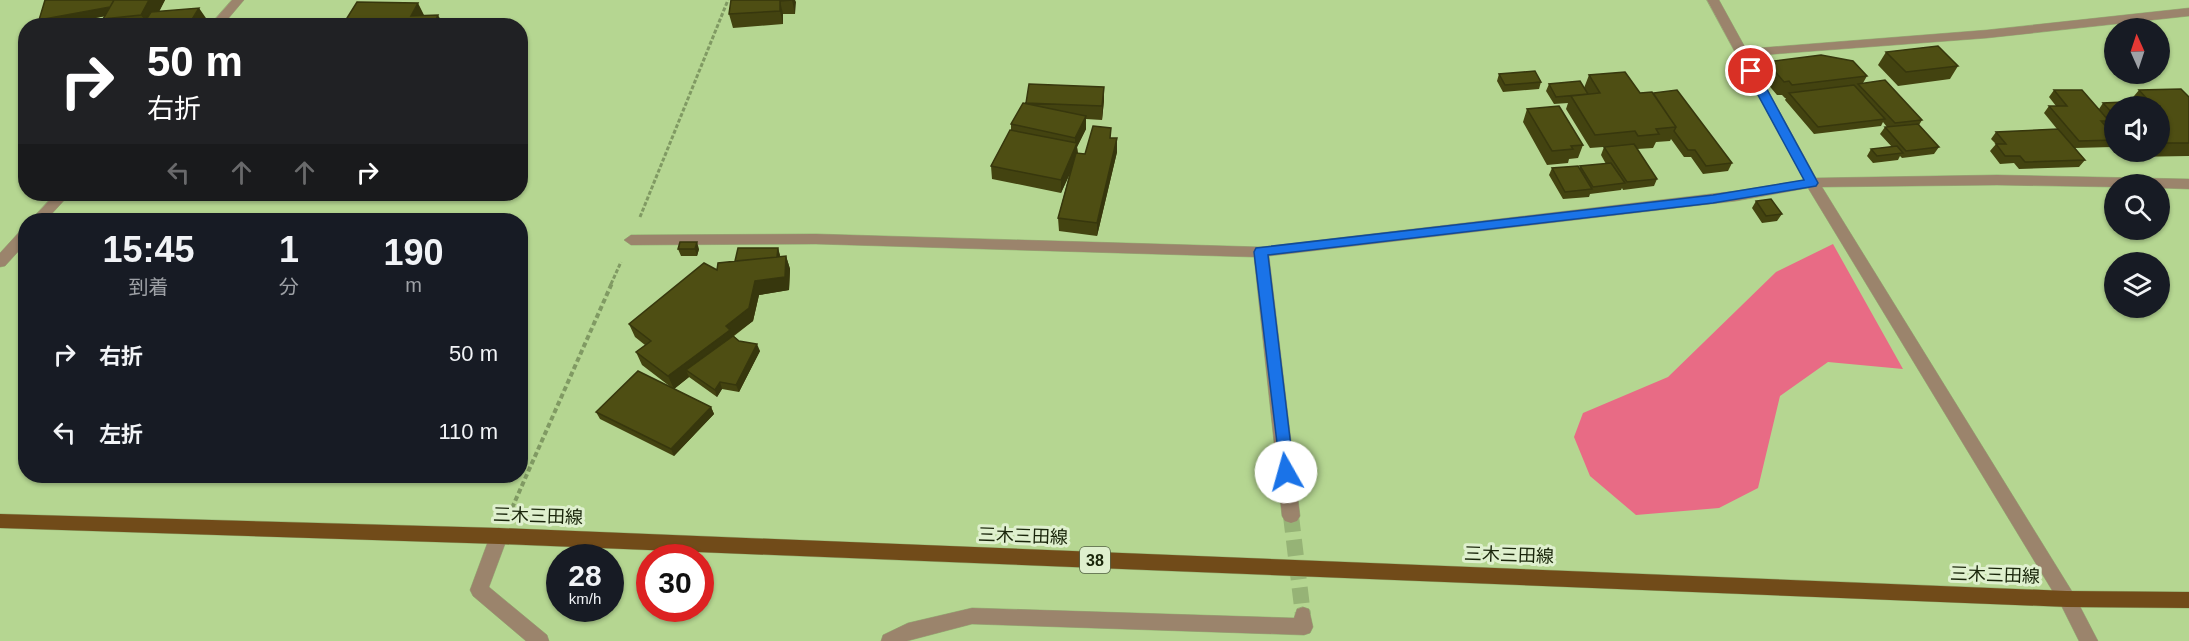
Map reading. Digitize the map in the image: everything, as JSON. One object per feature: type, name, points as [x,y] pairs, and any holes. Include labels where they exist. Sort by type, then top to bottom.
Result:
[{"type":"main road","name":"三木三田線","points":[[0,521],[499,536],[2067,599],[2189,600]]},
{"type":"street","points":[[222,18],[238,0]]},
{"type":"street","points":[[1713,0],[1812,183],[2067,599],[2089,641]]},
{"type":"street","points":[[1741,53],[1987,34],[2189,12]]},
{"type":"street","points":[[631,240],[816,239],[1261,252],[1712,199],[1812,183],[1997,180],[2189,184]]},
{"type":"street","points":[[45,213],[56,201]]},
{"type":"street","points":[[0,262],[18,243]]},
{"type":"street","points":[[1261,252],[1291,516]]},
{"type":"street","points":[[499,536],[479,590],[540,641]]},
{"type":"street","points":[[890,641],[908,631],[972,616],[1304,627],[1303,615]]},
{"type":"path","points":[[528,471],[631,240],[729,0]]},
{"type":"path","points":[[499,536],[523,483]]},
{"type":"shaded area","points":[[1833,244],[1903,369],[1828,362],[1780,396],[1758,488],[1719,508],[1636,515],[1590,476],[1574,437],[1583,413],[1668,377],[1776,272]]},
{"type":"building","points":[[45,0],[114,0],[110,7],[40,18]]},
{"type":"building","points":[[114,0],[149,0],[141,15],[104,18]]},
{"type":"building","points":[[731,0],[792,0],[780,1],[780,11],[729,14]]},
{"type":"building","points":[[357,2],[418,3],[411,16],[438,15],[437,18],[347,18]]},
{"type":"building","points":[[199,8],[193,18],[147,18],[151,12]]},
{"type":"building","points":[[1938,46],[1958,66],[1906,72],[1886,52]]},
{"type":"building","points":[[1821,55],[1853,61],[1867,76],[1792,85],[1789,81],[1784,82],[1767,62]]},
{"type":"building","points":[[1535,71],[1541,82],[1505,85],[1499,74]]},
{"type":"building","points":[[1625,72],[1640,93],[1652,92],[1676,127],[1656,129],[1659,134],[1638,136],[1635,131],[1595,135],[1571,96],[1600,93],[1589,75]]},
{"type":"building","points":[[1885,80],[1922,120],[1895,123],[1858,84]]},
{"type":"building","points":[[1580,81],[1588,94],[1556,97],[1549,84]]},
{"type":"building","points":[[1029,84],[1104,87],[1102,106],[1026,103]]},
{"type":"building","points":[[1854,85],[1885,119],[1818,127],[1789,93]]},
{"type":"building","points":[[2181,89],[2189,97],[2189,143],[2170,143],[2170,96],[2144,96],[2139,90]]},
{"type":"building","points":[[1677,90],[1732,163],[1706,166],[1695,150],[1688,150],[1674,131],[1676,127],[1653,93]]},
{"type":"building","points":[[2054,90],[2082,90],[2104,115],[2104,121],[2101,121],[2104,124],[2104,140],[2079,141],[2049,106],[2067,106]]},
{"type":"building","points":[[1023,103],[1086,116],[1075,138],[1011,124]]},
{"type":"building","points":[[1559,106],[1583,145],[1571,146],[1573,149],[1552,151],[1527,109]]},
{"type":"building","points":[[1918,124],[1939,147],[1906,151],[1885,127]]},
{"type":"building","points":[[1093,126],[1111,128],[1110,138],[1117,138],[1097,223],[1058,218],[1076,153],[1085,154]]},
{"type":"building","points":[[2058,129],[2085,160],[2025,162],[2020,156],[2005,156],[1996,144],[2006,144],[1996,132]]},
{"type":"building","points":[[1010,130],[1077,143],[1061,180],[991,166]]},
{"type":"building","points":[[1634,144],[1657,179],[1627,182],[1604,147]]},
{"type":"building","points":[[1897,146],[1903,153],[1877,156],[1871,149]]},
{"type":"building","points":[[1611,163],[1625,183],[1593,187],[1580,166]]},
{"type":"building","points":[[1578,166],[1592,189],[1565,192],[1552,168]]},
{"type":"building","points":[[1771,199],[1782,214],[1766,216],[1756,201]]},
{"type":"building","points":[[680,242],[697,242],[695,249],[678,249]]},
{"type":"building","points":[[738,248],[778,248],[777,257],[735,261]]},
{"type":"building","points":[[786,256],[785,277],[755,281],[749,308],[726,326],[730,330],[668,376],[636,352],[651,341],[629,324],[704,263],[717,270],[718,263]]},
{"type":"building","points":[[733,336],[739,341],[757,344],[736,385],[720,382],[715,390],[686,370]]},
{"type":"building","points":[[638,371],[711,407],[671,449],[596,412]]},
{"type":"tunnel","points":[[1291,516],[1303,615]]},
{"type":"route","points":[[1286,472],[1261,252],[1713,199],[1812,183],[1751,71]]}]
